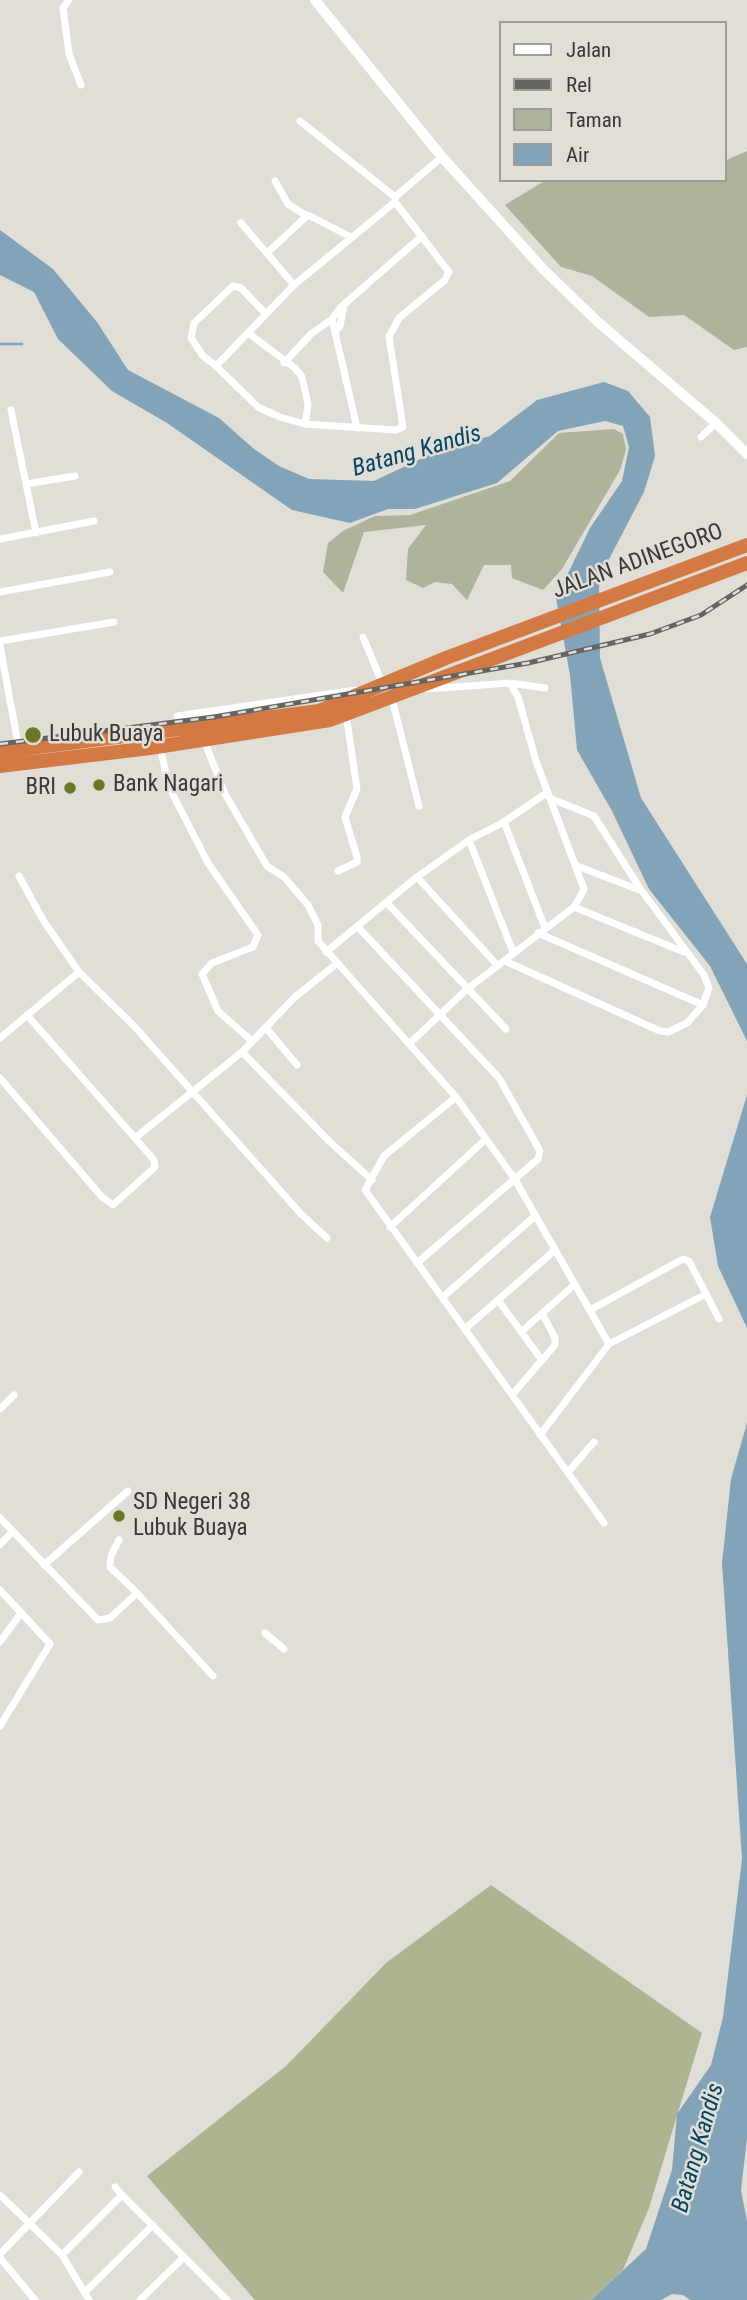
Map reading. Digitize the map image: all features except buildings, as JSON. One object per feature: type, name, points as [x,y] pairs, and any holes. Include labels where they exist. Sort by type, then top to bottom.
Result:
[{"type":"highway","name":"JALAN ADINEGORO","points":[[387,689],[545,620],[747,545]]},
{"type":"highway","name":"JALAN ADINEGORO","points":[[387,689],[552,636],[747,563]]},
{"type":"highway","points":[[0,752],[204,740],[311,724],[346,713],[387,689]]},
{"type":"highway","points":[[153,743],[319,711],[387,689]]},
{"type":"highway","points":[[0,766],[124,744]]},
{"type":"street","points":[[69,0],[63,8],[69,54],[80,85]]},
{"type":"street","points":[[315,0],[442,157],[553,279],[597,322],[716,423],[747,454]]},
{"type":"street","points":[[266,314],[241,288],[233,286],[194,323],[191,338],[203,356],[258,407],[280,417],[305,424],[396,430],[403,427],[389,337],[399,318],[445,280],[449,272],[395,200],[300,121]]},
{"type":"street","points":[[216,366],[294,285],[442,157]]},
{"type":"street","points":[[275,181],[288,204],[351,237]]},
{"type":"street","points":[[267,253],[307,216]]},
{"type":"street","points":[[241,223],[294,285]]},
{"type":"street","points":[[284,363],[311,334],[422,236]]},
{"type":"street","points":[[336,331],[342,320],[344,305]]},
{"type":"street","points":[[331,319],[357,428]]},
{"type":"street","points":[[248,333],[284,363],[295,368],[302,377],[308,405],[305,424]]},
{"type":"street","points":[[11,410],[36,533]]},
{"type":"street","points":[[701,437],[716,423]]},
{"type":"street","points":[[26,484],[75,476]]},
{"type":"street","points":[[0,539],[94,521]]},
{"type":"street","points":[[0,592],[110,572]]},
{"type":"street","points":[[0,641],[114,622]]},
{"type":"street","points":[[363,637],[387,689],[419,806]]},
{"type":"street","points":[[0,646],[19,749]]},
{"type":"street","points":[[409,1044],[466,990],[575,907],[584,889],[518,697],[510,683]]},
{"type":"street","points":[[177,716],[387,689],[510,683],[545,688]]},
{"type":"street","points":[[338,871],[357,862],[345,817],[357,789],[346,713]]},
{"type":"street","points":[[204,740],[222,787],[267,866],[284,877],[308,905],[318,925],[317,941],[456,1097],[514,1178],[609,1344]]},
{"type":"street","points":[[153,743],[169,787],[208,863],[258,935],[253,947],[212,963],[202,974],[218,1012],[252,1041]]},
{"type":"street","points":[[326,952],[417,877],[469,840],[550,795]]},
{"type":"street","points":[[505,961],[660,1031],[668,1032],[687,1023],[703,1005],[708,993],[708,982],[642,891],[594,816],[550,795]]},
{"type":"street","points":[[504,822],[541,931],[703,1005]]},
{"type":"street","points":[[469,840],[513,952]]},
{"type":"street","points":[[577,866],[642,891]]},
{"type":"street","points":[[19,876],[43,920],[79,972],[191,1091],[261,1171],[327,1238]]},
{"type":"street","points":[[417,877],[498,966]]},
{"type":"street","points":[[387,903],[466,990],[506,1029]]},
{"type":"street","points":[[575,907],[684,952]]},
{"type":"street","points":[[358,928],[499,1079],[538,1147],[540,1157],[417,1263]]},
{"type":"street","points":[[135,1138],[242,1052],[295,997],[336,964]]},
{"type":"street","points":[[0,1038],[79,972]]},
{"type":"street","points":[[0,1078],[110,1205],[155,1167],[154,1160],[27,1015]]},
{"type":"street","points":[[267,1029],[297,1065]]},
{"type":"street","points":[[242,1052],[331,1143],[372,1180]]},
{"type":"street","points":[[456,1097],[384,1156],[365,1190],[604,1523]]},
{"type":"street","points":[[390,1227],[486,1139]]},
{"type":"street","points":[[443,1297],[536,1216]]},
{"type":"street","points":[[465,1329],[555,1250]]},
{"type":"street","points":[[590,1310],[683,1259],[689,1261],[719,1319]]},
{"type":"street","points":[[521,1332],[574,1285]]},
{"type":"street","points":[[540,1434],[609,1344],[706,1294]]},
{"type":"street","points":[[498,1300],[541,1359]]},
{"type":"street","points":[[512,1395],[556,1340],[542,1315]]},
{"type":"street","points":[[0,1409],[14,1395]]},
{"type":"street","points":[[568,1472],[594,1442]]},
{"type":"street","points":[[44,1565],[128,1491]]},
{"type":"street","points":[[0,1518],[98,1620],[110,1618],[137,1593]]},
{"type":"street","points":[[0,1545],[12,1532]]},
{"type":"street","points":[[119,1540],[111,1556],[110,1567],[213,1676]]},
{"type":"street","points":[[0,1590],[50,1644],[0,1726]]},
{"type":"street","points":[[0,1642],[21,1613]]},
{"type":"street","points":[[265,1633],[284,1649]]},
{"type":"street","points":[[35,2300],[0,2256],[79,2172]]},
{"type":"street","points":[[115,2187],[184,2257],[218,2297],[227,2300]]},
{"type":"street","points":[[0,2195],[62,2255],[87,2296],[153,2225]]},
{"type":"street","points":[[62,2255],[122,2195]]},
{"type":"street","points":[[140,2300],[184,2257]]},
{"type":"green space","points":[[747,151],[747,347],[734,350],[684,315],[649,317],[592,276],[561,267],[505,205],[543,182],[726,182],[726,160]]},
{"type":"green space","points":[[614,429],[623,434],[626,450],[620,470],[562,569],[543,590],[512,578],[511,565],[484,565],[467,600],[452,584],[435,582],[423,588],[406,580],[408,549],[426,525],[364,532],[343,593],[323,572],[328,543],[343,531],[375,516],[410,515],[510,481],[559,433]]},
{"type":"green space","points":[[491,1885],[702,2033],[649,2208],[623,2270],[591,2300],[255,2300],[147,2176],[286,2066],[386,1963]]},
{"type":"water","points":[[0,230],[53,269],[97,322],[128,370],[219,418],[254,449],[279,466],[309,479],[374,481],[433,453],[490,436],[537,400],[604,382],[628,391],[650,417],[655,456],[644,492],[607,563],[599,587],[600,658],[641,798],[747,964],[747,1041],[710,966],[649,889],[612,811],[577,750],[570,675],[556,598],[590,528],[622,481],[629,447],[623,426],[605,421],[558,431],[497,483],[415,509],[388,509],[350,523],[292,510],[167,423],[112,391],[58,339],[34,292],[0,275]]},
{"type":"water","points":[[747,1095],[747,1328],[718,1266],[710,1217]]},
{"type":"water","name":"Batang Kandis","points":[[747,1423],[747,2138],[741,2190],[747,2221],[747,2300],[690,2300],[683,2295],[672,2294],[661,2300],[591,2300],[646,2249],[672,2170],[677,2114],[711,2065],[723,2017],[742,1859],[722,1563],[731,1479]]},
{"type":"waterway","points":[[0,344],[22,344]]},
{"type":"railway","points":[[0,744],[214,717],[528,663],[650,634],[701,615],[747,585]]},
{"type":"place","name":"Lubuk Buaya","points":[[33,735]]},
{"type":"place","name":"Bank Nagari","points":[[99,785]]},
{"type":"place","name":"BRI","points":[[70,788]]},
{"type":"place","name":"SD Negeri 38 Lubuk Buaya","points":[[119,1516]]}]
